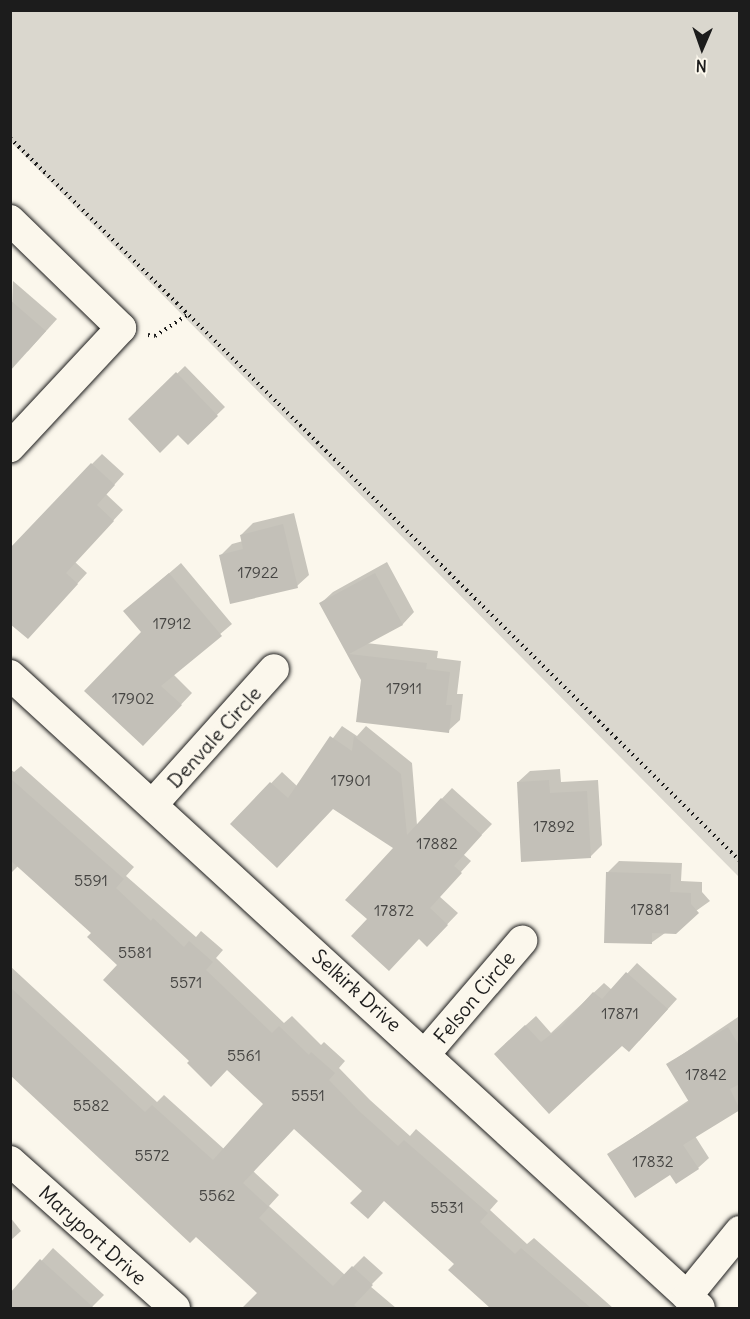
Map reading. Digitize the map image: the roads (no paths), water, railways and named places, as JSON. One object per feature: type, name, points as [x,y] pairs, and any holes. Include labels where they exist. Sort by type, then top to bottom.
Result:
[{"type":"street","points":[[10,220],[121,328],[10,447]]},
{"type":"street","name":"Denvale Circle","points":[[153,804],[274,669]]},
{"type":"street","name":"Selkirk Drive","points":[[10,675],[426,1053],[693,1302]]},
{"type":"street","name":"Felson Circle","points":[[426,1053],[522,941]]},
{"type":"street","name":"Maryport Drive","points":[[10,1161],[175,1308]]},
{"type":"street","points":[[693,1302],[740,1231]]}]
